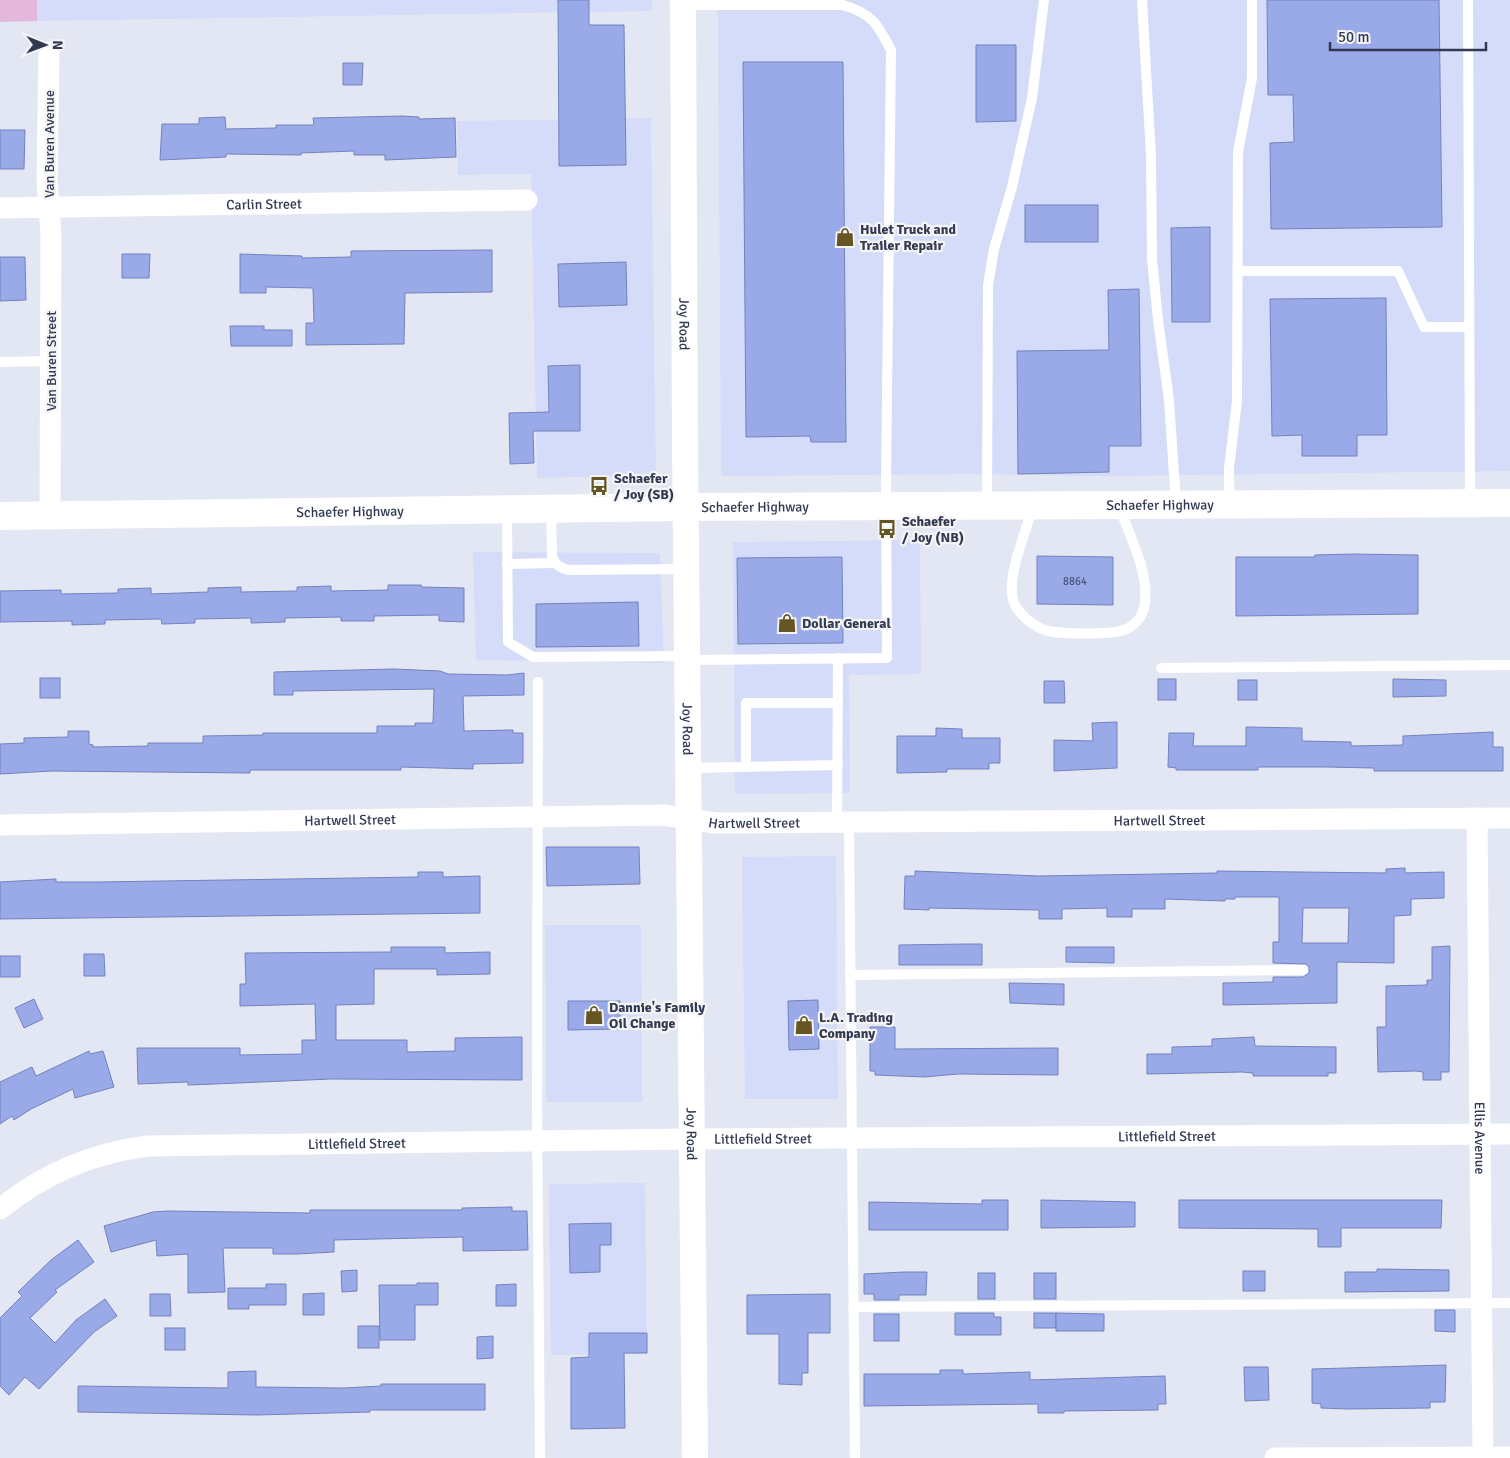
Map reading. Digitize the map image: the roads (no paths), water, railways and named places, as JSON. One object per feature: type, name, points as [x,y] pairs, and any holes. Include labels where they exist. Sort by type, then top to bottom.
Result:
[{"type":"main road","name":"Schaefer Highway","points":[[0,516],[686,507],[1510,502]]},
{"type":"street","name":"Joy Road","points":[[683,3],[695,1458]]},
{"type":"street","name":"Van Buren Avenue","points":[[49,52],[47,180],[49,207]]},
{"type":"street","name":"Carlin Street","points":[[0,208],[527,200]]},
{"type":"street","name":"Van Buren Street","points":[[49,207],[50,515]]},
{"type":"street","name":"Hartwell Street","points":[[0,825],[663,815],[715,822],[1510,818]]},
{"type":"street","name":"Ellis Avenue","points":[[1477,818],[1483,1457]]},
{"type":"street","name":"Littlefield Street","points":[[0,1209],[19,1194],[53,1173],[90,1158],[142,1147],[692,1139],[1510,1134]]},
{"type":"street","points":[[1275,1458],[1510,1457]]},
{"type":"lane","points":[[987,505],[988,286],[994,249],[1012,186],[1032,98],[1044,0]]},
{"type":"lane","points":[[1142,0],[1152,156],[1152,259],[1158,320],[1170,400],[1176,505]]},
{"type":"lane","points":[[1229,504],[1229,468],[1237,401],[1238,152],[1252,78],[1252,0]]},
{"type":"lane","points":[[1468,0],[1470,503]]},
{"type":"lane","points":[[507,509],[508,642],[533,658],[887,658],[886,506],[891,50],[880,29],[864,12],[843,5],[683,3]]},
{"type":"lane","points":[[1238,271],[1398,271],[1424,328],[1469,328]]},
{"type":"lane","points":[[0,362],[51,361]]},
{"type":"lane","points":[[1034,505],[1011,582],[1014,603],[1030,622],[1048,631],[1104,633],[1125,630],[1136,624],[1144,610],[1144,579],[1118,505]]},
{"type":"lane","points":[[551,509],[552,556],[554,563]]},
{"type":"lane","points":[[507,564],[554,563],[568,570],[687,569]]},
{"type":"lane","points":[[838,658],[838,765],[843,822],[850,975],[850,1138],[855,1458]]},
{"type":"lane","points":[[1161,668],[1510,665]]},
{"type":"lane","points":[[538,682],[540,1458]]},
{"type":"lane","points":[[746,767],[746,703],[838,703]]},
{"type":"lane","points":[[689,768],[838,765]]},
{"type":"lane","points":[[850,975],[1302,970]]},
{"type":"lane","points":[[853,1307],[1510,1303]]},
{"type":"place","name":"Hulet Truck and Trailer Repair","points":[[845,237]]},
{"type":"place","name":"Schaefer / Joy (SB)","points":[[599,486]]},
{"type":"place","name":"Schaefer / Joy (NB)","points":[[887,529]]},
{"type":"place","name":"Dollar General","points":[[787,623]]},
{"type":"place","name":"Dannie's Family Oil Change","points":[[594,1015]]},
{"type":"place","name":"L.A. Trading Company","points":[[804,1025]]}]
